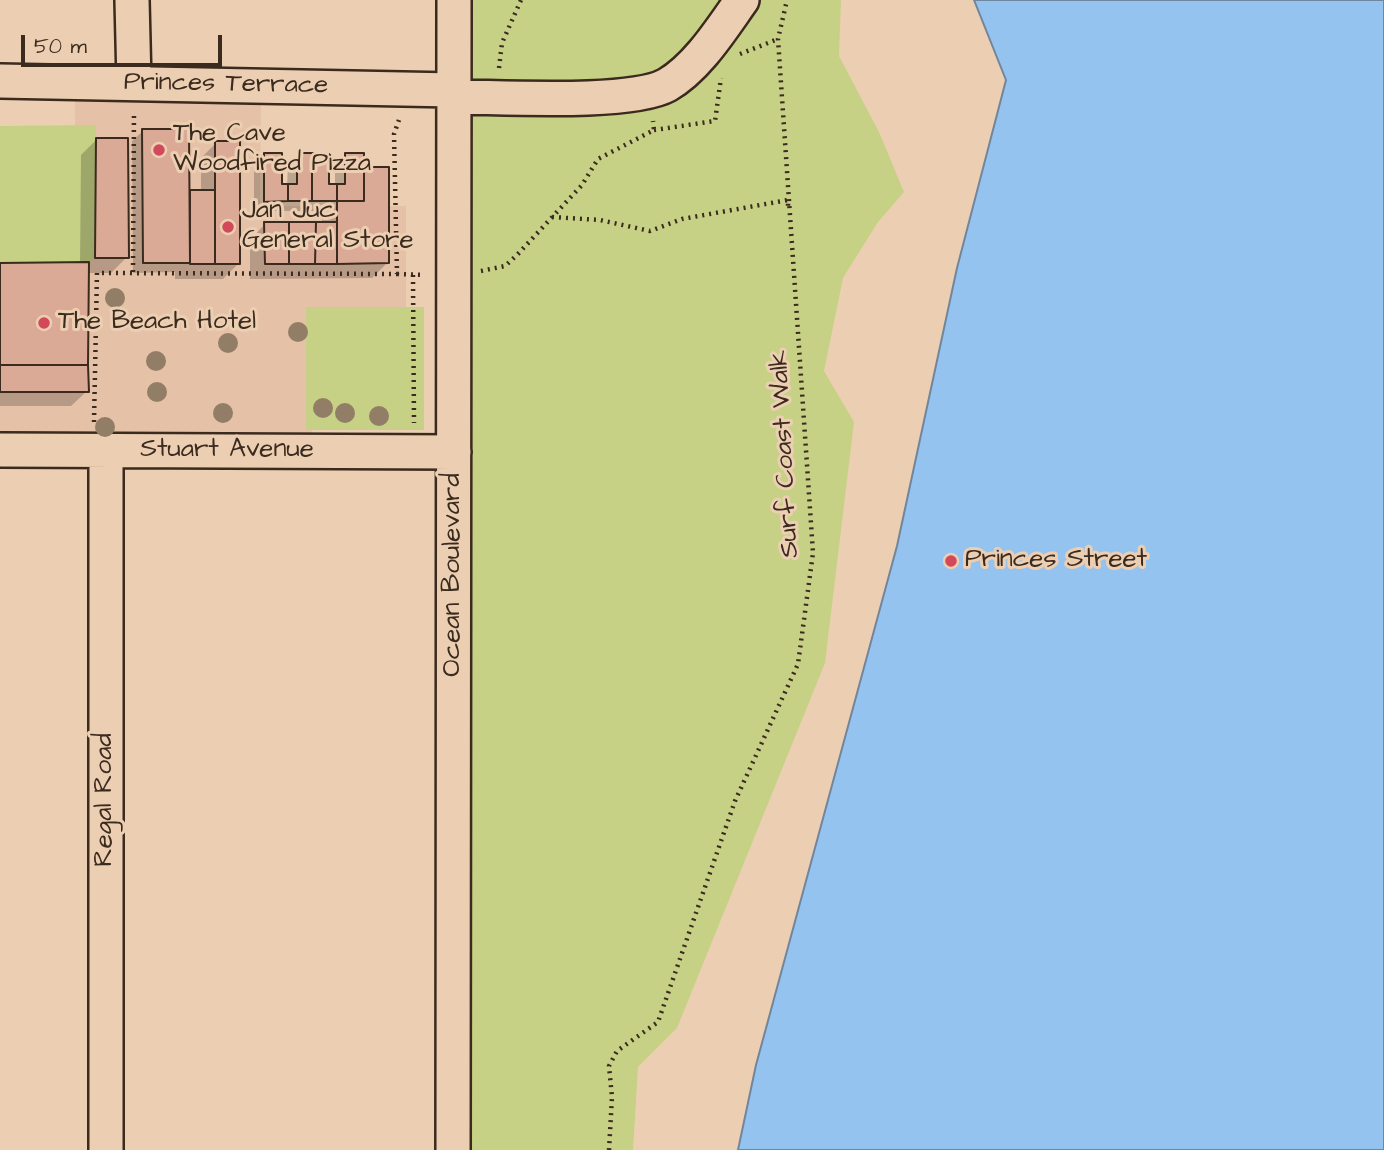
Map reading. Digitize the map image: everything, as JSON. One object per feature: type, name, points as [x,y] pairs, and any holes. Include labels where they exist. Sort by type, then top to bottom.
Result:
[{"type":"street","points":[[132,0],[134,83]]},
{"type":"street","name":"Ocean Boulevard","points":[[453,1150],[454,0]]},
{"type":"street","points":[[649,92],[668,84],[688,68],[742,0]]},
{"type":"street","name":"Princes Terrace","points":[[0,81],[409,89],[495,97],[649,92]]},
{"type":"street","name":"Stuart Avenue","points":[[0,450],[454,452]]},
{"type":"street","name":"Regal Road","points":[[100,450],[106,1150]]},
{"type":"path","points":[[495,97],[502,43],[521,0]]},
{"type":"path","name":"Surf Coast Walk","points":[[609,1150],[612,1097],[610,1066],[617,1051],[658,1021],[735,801],[798,664],[813,553],[778,39],[787,0]]},
{"type":"path","points":[[734,57],[778,39]]},
{"type":"path","points":[[453,276],[505,266],[582,185],[598,159],[654,130],[715,121],[722,68]]},
{"type":"path","points":[[133,272],[134,83]]},
{"type":"path","points":[[100,450],[97,273],[397,274],[394,134],[409,89]]},
{"type":"path","points":[[649,92],[654,130]]},
{"type":"path","points":[[551,217],[600,220],[650,231],[682,219],[788,200],[793,247]]},
{"type":"path","points":[[413,275],[415,452]]},
{"type":"shaded area","points":[[261,97],[260,206],[406,206],[406,313],[316,314],[312,440],[0,442],[0,246],[75,245],[75,98]]},
{"type":"green space","points":[[454,0],[841,0],[839,56],[879,132],[904,192],[878,222],[843,278],[824,371],[854,422],[825,663],[677,1028],[638,1067],[633,1150],[453,1150]]},
{"type":"green space","points":[[96,125],[95,258],[89,262],[0,263],[0,126]]},
{"type":"green space","points":[[306,307],[424,307],[424,430],[306,430]]},
{"type":"water","points":[[974,0],[1384,0],[1384,1150],[738,1150],[756,1065],[897,546],[957,268],[1006,80]]},
{"type":"building","points":[[142,129],[189,129],[190,263],[143,263]]},
{"type":"building","points":[[96,138],[128,138],[129,258],[95,258]]},
{"type":"building","name":"Jan Juc General Store","points":[[215,141],[240,141],[240,264],[215,264]]},
{"type":"building","points":[[264,153],[282,153],[282,184],[288,184],[288,201],[264,202]]},
{"type":"building","points":[[297,153],[312,153],[312,201],[288,201],[288,184],[297,184]]},
{"type":"building","points":[[312,153],[329,153],[329,184],[337,184],[337,201],[312,201]]},
{"type":"building","points":[[345,153],[364,153],[364,201],[337,201],[337,184],[345,184]]},
{"type":"building","points":[[364,167],[389,167],[389,263],[337,264],[337,201],[364,201]]},
{"type":"building","points":[[190,190],[215,190],[215,264],[190,264]]},
{"type":"building","points":[[264,222],[289,222],[289,264],[265,264]]},
{"type":"building","points":[[289,222],[316,222],[315,264],[289,264]]},
{"type":"building","points":[[316,222],[337,222],[337,264],[315,264]]},
{"type":"building","name":"The Beach Hotel","points":[[89,262],[88,365],[0,365],[0,263]]},
{"type":"building","points":[[0,365],[88,365],[89,392],[0,392]]},
{"type":"place","name":"The Cave Woodfired Pizza","points":[[159,150]]},
{"type":"place","name":"Jan Juc General Store","points":[[228,227]]},
{"type":"place","name":"The Beach Hotel","points":[[44,323]]},
{"type":"place","name":"Princes Street","points":[[951,561]]}]
